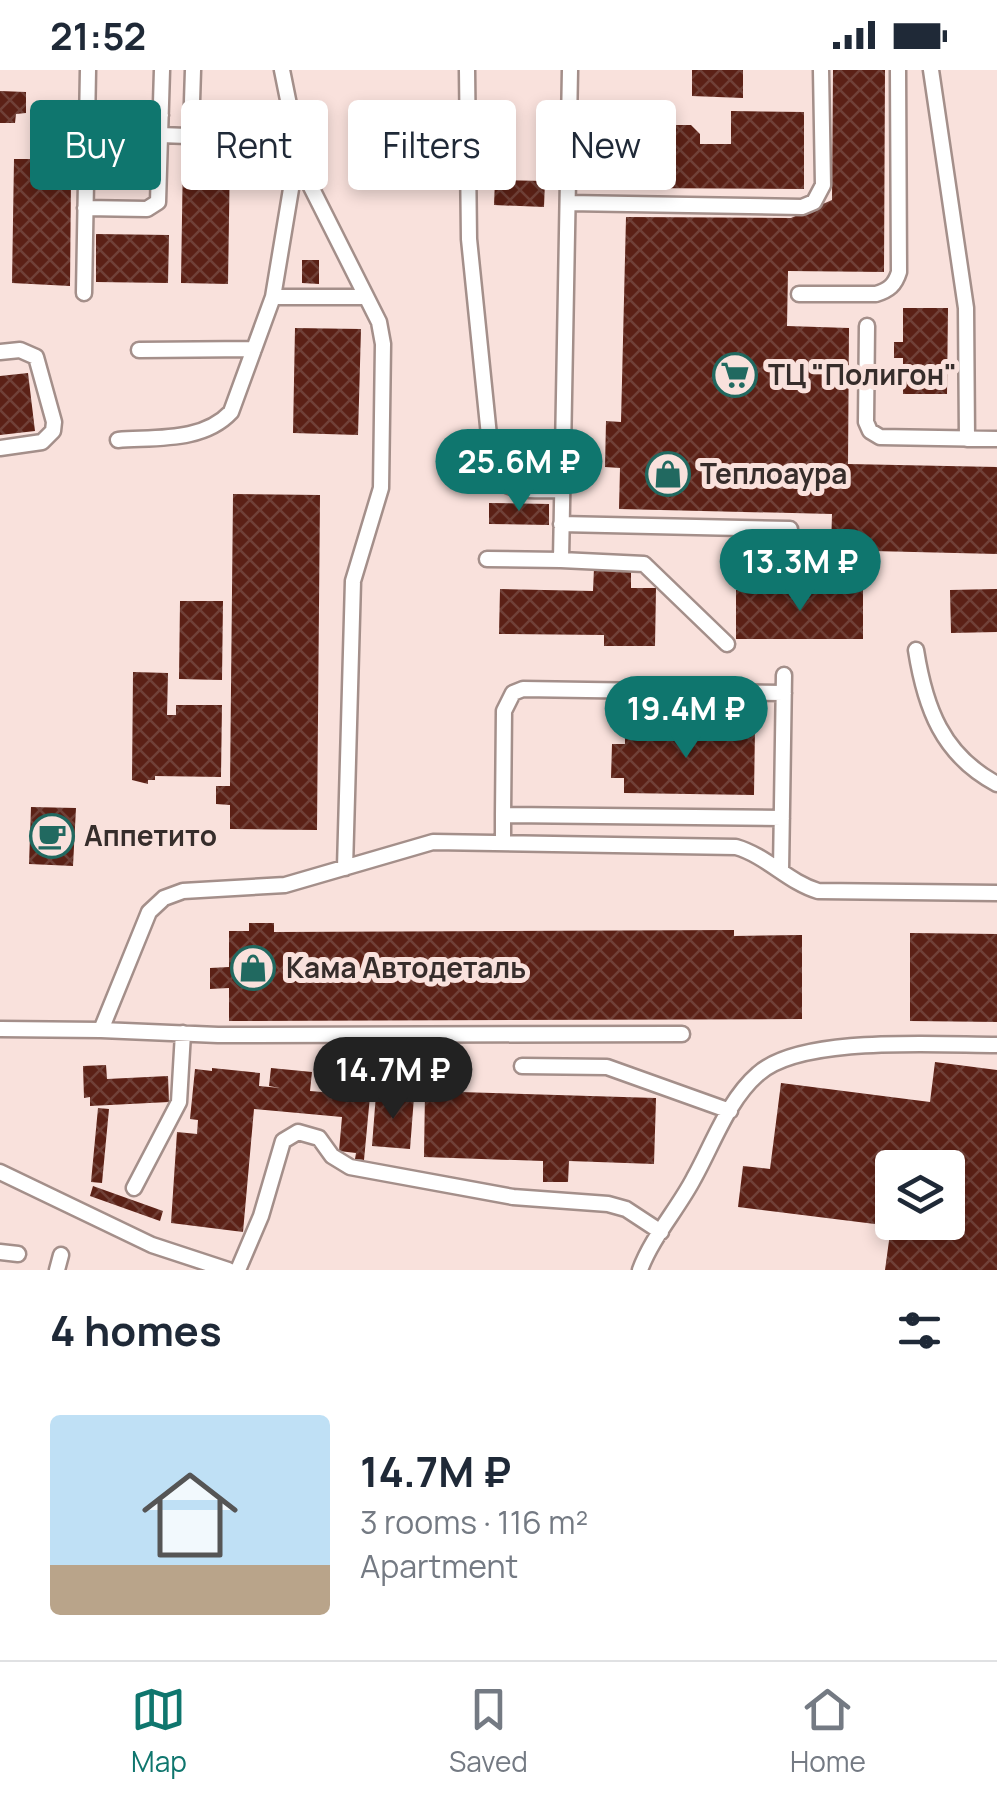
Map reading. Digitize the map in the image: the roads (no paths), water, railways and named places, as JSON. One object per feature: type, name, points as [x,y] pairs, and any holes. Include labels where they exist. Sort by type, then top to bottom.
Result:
[{"type":"lane","points":[[87,100],[88,70]]},
{"type":"lane","points":[[161,115],[162,70]]},
{"type":"lane","points":[[161,135],[191,133],[193,70]]},
{"type":"lane","points":[[282,70],[288,100]]},
{"type":"lane","points":[[467,70],[469,239],[492,475],[501,485],[517,489],[562,490]]},
{"type":"lane","points":[[561,560],[570,70]]},
{"type":"lane","points":[[568,203],[802,207],[814,202],[823,185],[821,70]]},
{"type":"lane","points":[[799,294],[876,294],[896,283],[900,272],[898,70]]},
{"type":"lane","points":[[930,70],[966,308],[967,439]]},
{"type":"lane","points":[[84,294],[85,190]]},
{"type":"lane","points":[[85,208],[154,206],[160,190]]},
{"type":"lane","points":[[118,440],[192,434],[223,420],[231,412],[273,297],[291,190]]},
{"type":"lane","points":[[311,190],[379,322],[383,344],[381,488],[353,581],[345,868]]},
{"type":"lane","points":[[273,297],[366,297]]},
{"type":"lane","points":[[867,326],[866,422],[870,431],[880,437],[997,439]]},
{"type":"lane","points":[[0,352],[20,350],[36,358],[54,422],[53,431],[42,442],[0,448]]},
{"type":"lane","points":[[138,350],[254,350]]},
{"type":"lane","points":[[562,524],[790,529]]},
{"type":"lane","points":[[487,559],[644,564],[726,644]]},
{"type":"lane","points":[[916,650],[922,689],[936,723],[962,758],[997,784]]},
{"type":"lane","points":[[781,871],[784,674]]},
{"type":"lane","points":[[503,842],[504,710],[513,693],[523,689],[784,693]]},
{"type":"lane","points":[[503,815],[782,818]]},
{"type":"lane","points":[[101,1030],[149,912],[164,898],[202,888],[284,885],[433,842],[736,847],[752,852],[804,887],[818,891],[997,893]]},
{"type":"lane","points":[[0,1029],[682,1034]]},
{"type":"lane","points":[[134,1188],[179,1102],[184,1033]]},
{"type":"lane","points":[[640,1270],[730,1111],[758,1074],[782,1058],[800,1053],[916,1046],[997,1046]]},
{"type":"lane","points":[[522,1066],[607,1067],[730,1111]]},
{"type":"lane","points":[[238,1270],[261,1216],[282,1141],[298,1132],[319,1138],[332,1156],[350,1167],[513,1197],[608,1204],[626,1209],[661,1232]]},
{"type":"lane","points":[[0,1172],[152,1245],[228,1270]]},
{"type":"lane","points":[[0,1252],[18,1254]]},
{"type":"place","name":"ТЦ \"Полигон\"","points":[[735,375]]},
{"type":"place","name":"Теплоаура","points":[[668,474]]},
{"type":"place","name":"Аппетито","points":[[52,836]]},
{"type":"place","name":"Кама Автодеталь","points":[[253,968]]}]
